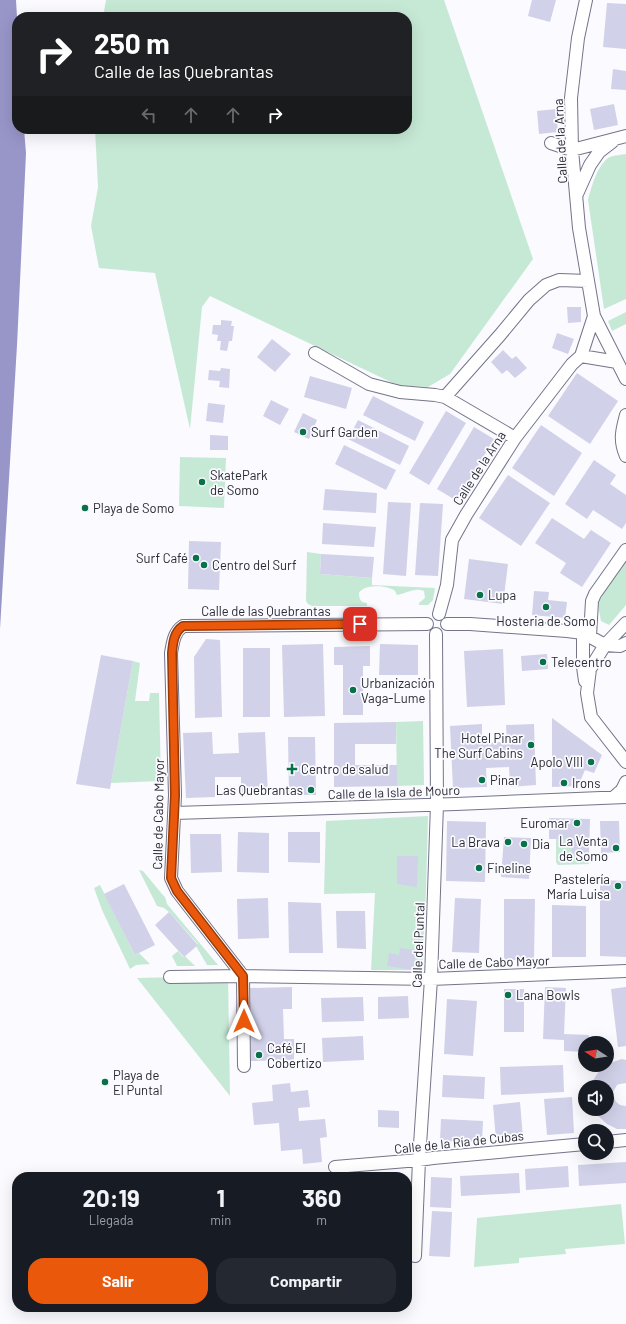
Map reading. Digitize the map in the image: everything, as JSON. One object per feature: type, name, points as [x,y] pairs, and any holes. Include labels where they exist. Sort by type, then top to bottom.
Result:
[{"type":"street","name":"Calle de la Arna","points":[[439,614],[447,585],[452,540],[466,514],[515,438],[572,364],[581,356],[594,316],[579,228],[572,150],[570,98],[578,38],[586,0]]},
{"type":"street","points":[[551,143],[572,150],[621,137]]},
{"type":"street","points":[[576,195],[590,166],[599,152],[621,137]]},
{"type":"street","points":[[445,397],[529,300],[546,285],[559,280],[588,281]]},
{"type":"street","points":[[594,316],[626,379]]},
{"type":"street","points":[[315,353],[369,384],[400,392],[445,397],[515,438]]},
{"type":"street","points":[[581,356],[617,362]]},
{"type":"street","points":[[626,415],[621,433],[623,450],[626,456]]},
{"type":"street","points":[[626,550],[595,594],[592,601],[586,634],[583,667],[591,717],[626,763]]},
{"type":"street","points":[[439,614],[446,619],[447,624],[443,632],[436,634],[431,632],[427,624],[432,615],[439,614]]},
{"type":"street","points":[[587,693],[590,669],[605,645],[626,623]]},
{"type":"street","name":"Calle de las Quebrantas","points":[[177,629],[183,626],[427,624]]},
{"type":"street","points":[[447,624],[470,624],[586,634],[605,645],[620,646],[626,643]]},
{"type":"street","name":"Calle de Cabo Mayor","points":[[177,629],[172,653],[175,795],[171,878],[177,891],[243,976]]},
{"type":"street","name":"Calle del Puntal","points":[[415,1256],[419,1160],[431,978],[438,804],[436,634]]},
{"type":"street","name":"Calle de la Isla de Mouro","points":[[174,813],[620,797],[626,782]]},
{"type":"street","name":"Calle de Cabo Mayor","points":[[170,977],[243,976],[431,978],[626,971]]},
{"type":"street","points":[[243,976],[244,1066]]},
{"type":"street","points":[[614,1141],[626,1140]]},
{"type":"street","name":"Calle de la Ría de Cubas","points":[[335,1167],[578,1145]]},
{"type":"green space","points":[[106,0],[444,0],[533,259],[450,374],[428,387],[397,385],[210,296],[202,307],[190,429],[155,273],[99,268],[91,226],[98,187],[95,134],[412,134],[412,12],[104,12]]},
{"type":"green space","points":[[626,154],[626,299],[604,309],[588,200],[596,176],[606,160],[616,155]]},
{"type":"green space","points":[[626,312],[626,324],[612,331],[608,321]]},
{"type":"green space","name":"SkatePark de Somo","points":[[180,457],[226,458],[224,508],[179,506]]},
{"type":"green space","points":[[307,552],[321,554],[320,574],[372,578],[372,585],[435,588],[433,600],[428,605],[419,605],[419,603],[425,598],[424,591],[414,590],[397,595],[395,591],[391,589],[376,586],[366,588],[359,593],[359,597],[363,602],[367,603],[367,606],[312,606],[306,601]]},
{"type":"green space","points":[[626,560],[626,605],[609,625],[601,621],[598,605],[603,594]]},
{"type":"green space","points":[[133,661],[140,663],[135,701],[149,701],[150,693],[159,693],[161,781],[111,783]]},
{"type":"green space","points":[[423,721],[424,785],[397,786],[396,722]]},
{"type":"green space","points":[[428,816],[422,970],[371,970],[375,893],[324,894],[326,821]]},
{"type":"green space","points":[[556,839],[572,839],[572,854],[589,855],[589,864],[558,865],[556,862]]},
{"type":"green space","points":[[139,870],[143,871],[165,897],[167,904],[218,965],[207,965],[196,946],[198,944],[169,912],[164,908],[157,906]]},
{"type":"green space","points":[[100,885],[135,955],[139,953],[150,964],[136,965],[130,969],[102,910],[94,888]]},
{"type":"green space","points":[[178,951],[195,966],[177,966],[172,956]]},
{"type":"green space","points":[[228,976],[230,1096],[137,978]]},
{"type":"green space","points":[[621,1204],[625,1244],[565,1249],[566,1254],[519,1258],[519,1263],[474,1267],[477,1218]]},
{"type":"shaded area","points":[[0,0],[16,0],[17,12],[12,12],[12,134],[24,134],[26,153],[17,345],[0,629]]},
{"type":"building","points":[[532,0],[556,0],[550,22],[528,16]]},
{"type":"building","points":[[607,3],[626,4],[626,49],[603,47]]},
{"type":"building","points":[[613,69],[626,71],[626,90],[611,89]]},
{"type":"building","points":[[614,104],[618,125],[594,130],[590,109]]},
{"type":"building","points":[[556,109],[558,132],[539,134],[537,111]]},
{"type":"building","points":[[567,307],[581,307],[581,322],[568,323]]},
{"type":"building","points":[[221,320],[232,321],[231,326],[234,326],[232,341],[229,341],[227,351],[220,350],[221,341],[217,341],[218,335],[212,334],[213,325],[221,325]]},
{"type":"building","points":[[557,333],[574,339],[568,354],[552,348]]},
{"type":"building","points":[[272,339],[291,354],[275,372],[257,357]]},
{"type":"building","points":[[503,350],[512,359],[516,356],[527,368],[515,378],[507,370],[502,374],[491,362]]},
{"type":"building","points":[[221,368],[230,369],[229,388],[219,387],[220,381],[208,380],[209,370],[220,371]]},
{"type":"building","points":[[577,373],[618,401],[590,444],[548,416]]},
{"type":"building","points":[[310,376],[352,388],[346,409],[304,397]]},
{"type":"building","points":[[373,396],[424,422],[415,441],[363,415]]},
{"type":"building","points":[[271,400],[289,409],[280,425],[263,416]]},
{"type":"building","points":[[208,403],[225,405],[223,423],[206,421]]},
{"type":"building","points":[[446,411],[466,423],[429,485],[409,473]]},
{"type":"building","points":[[303,413],[317,420],[309,439],[294,432]]},
{"type":"building","points":[[358,420],[409,446],[400,465],[348,439]]},
{"type":"building","points":[[541,425],[582,453],[554,496],[512,468]]},
{"type":"building","points":[[474,427],[494,439],[457,501],[437,489]]},
{"type":"building","points":[[210,435],[228,436],[228,450],[210,450]]},
{"type":"building","points":[[344,445],[396,470],[386,490],[335,464]]},
{"type":"building","points":[[594,460],[616,475],[610,484],[626,495],[626,523],[622,529],[593,510],[587,519],[565,504]]},
{"type":"building","points":[[508,475],[550,503],[521,546],[479,518]]},
{"type":"building","points":[[325,489],[377,493],[376,513],[323,510]]},
{"type":"building","points":[[388,502],[411,503],[406,576],[383,574]]},
{"type":"building","points":[[420,503],[443,504],[438,576],[415,575]]},
{"type":"building","points":[[552,518],[584,539],[591,530],[611,543],[582,587],[560,573],[566,563],[535,543]]},
{"type":"building","points":[[323,523],[376,527],[374,547],[322,544]]},
{"type":"building","name":"Centro del Surf","points":[[189,541],[221,542],[219,590],[188,589]]},
{"type":"building","points":[[321,554],[374,557],[372,578],[320,574]]},
{"type":"building","points":[[469,559],[508,564],[503,604],[464,599]]},
{"type":"building","points":[[534,591],[549,592],[548,600],[567,602],[565,618],[532,615]]},
{"type":"building","points":[[206,639],[220,640],[222,717],[195,718],[194,657]]},
{"type":"building","points":[[323,644],[325,716],[284,717],[282,645]]},
{"type":"building","points":[[380,644],[418,645],[418,675],[379,675]]},
{"type":"building","name":"Urbanización Vaga-Lume","points":[[370,646],[370,666],[363,666],[363,715],[343,715],[343,665],[334,665],[334,647]]},
{"type":"building","points":[[243,648],[270,648],[270,717],[243,717]]},
{"type":"building","points":[[503,649],[505,705],[467,707],[464,651]]},
{"type":"building","points":[[547,654],[548,669],[522,671],[521,656]]},
{"type":"building","points":[[101,655],[133,661],[110,789],[76,784]]},
{"type":"building","points":[[552,718],[602,755],[594,773],[585,770],[578,786],[552,787]]},
{"type":"building","points":[[396,722],[396,744],[355,744],[355,765],[397,765],[397,786],[334,787],[334,723]]},
{"type":"building","points":[[482,724],[482,743],[507,742],[506,725],[534,724],[536,785],[510,787],[509,767],[486,768],[487,787],[453,788],[450,726]]},
{"type":"building","points":[[212,732],[213,754],[239,753],[238,733],[265,732],[268,794],[241,795],[241,777],[215,777],[215,797],[186,798],[183,733]]},
{"type":"building","points":[[288,737],[315,737],[316,795],[289,795]]},
{"type":"building","points":[[549,818],[590,819],[589,855],[572,854],[572,839],[549,839]]},
{"type":"building","points":[[447,821],[486,822],[485,882],[446,881]]},
{"type":"building","points":[[600,821],[619,821],[620,852],[601,853]]},
{"type":"building","points":[[238,832],[269,833],[269,873],[237,872]]},
{"type":"building","points":[[288,832],[320,832],[320,863],[288,862]]},
{"type":"building","points":[[190,834],[221,834],[222,872],[191,873]]},
{"type":"building","points":[[504,837],[531,838],[529,879],[501,877]]},
{"type":"building","points":[[397,856],[418,856],[417,887],[397,884]]},
{"type":"building","points":[[600,880],[626,881],[626,957],[600,956]]},
{"type":"building","points":[[124,884],[155,945],[135,955],[104,894]]},
{"type":"building","points":[[268,898],[269,938],[238,939],[237,899]]},
{"type":"building","points":[[455,898],[481,899],[479,953],[452,952]]},
{"type":"building","points":[[504,899],[535,899],[534,960],[504,960]]},
{"type":"building","points":[[288,902],[321,903],[323,953],[289,953]]},
{"type":"building","points":[[552,905],[586,906],[586,957],[552,957]]},
{"type":"building","points":[[336,911],[365,911],[366,949],[337,948]]},
{"type":"building","points":[[169,912],[198,945],[184,957],[155,925]]},
{"type":"building","points":[[400,948],[416,950],[413,970],[387,966],[389,953],[399,955]]},
{"type":"building","points":[[292,987],[292,1009],[283,1009],[284,1039],[294,1039],[294,1060],[251,1061],[250,988]]},
{"type":"building","points":[[545,987],[566,988],[564,1034],[589,1036],[578,1036],[578,1052],[564,1051],[564,1040],[543,1039]]},
{"type":"building","points":[[626,987],[626,1046],[618,1047],[611,989]]},
{"type":"building","points":[[504,989],[524,989],[524,1032],[504,1032]]},
{"type":"building","points":[[408,996],[409,1018],[378,1019],[378,997]]},
{"type":"building","points":[[363,997],[364,1021],[322,1022],[321,998]]},
{"type":"building","points":[[447,999],[477,1001],[473,1056],[444,1054]]},
{"type":"building","points":[[363,1036],[364,1060],[323,1062],[322,1038]]},
{"type":"building","points":[[622,1059],[626,1060],[626,1083],[617,1085],[614,1090],[614,1080],[593,1080],[598,1072],[614,1072],[614,1062]]},
{"type":"building","points":[[563,1065],[564,1092],[501,1095],[500,1067]]},
{"type":"building","points":[[443,1075],[485,1077],[484,1099],[442,1097]]},
{"type":"building","points":[[290,1083],[291,1092],[308,1090],[310,1107],[298,1108],[299,1121],[325,1119],[327,1137],[320,1138],[322,1162],[303,1164],[302,1149],[281,1151],[279,1123],[254,1125],[252,1103],[273,1101],[272,1085]]},
{"type":"building","points":[[572,1097],[574,1133],[547,1135],[544,1099]]},
{"type":"building","points":[[614,1097],[616,1102],[620,1105],[626,1106],[626,1129],[617,1129],[614,1128],[614,1124],[607,1124],[598,1116],[614,1116]]},
{"type":"building","points":[[520,1102],[523,1138],[496,1140],[493,1105]]},
{"type":"building","points":[[378,1110],[399,1111],[399,1128],[378,1127]]},
{"type":"building","points":[[441,1119],[483,1121],[482,1142],[440,1141]]},
{"type":"building","points":[[626,1162],[626,1183],[579,1186],[578,1165]]},
{"type":"building","points":[[568,1166],[569,1187],[526,1190],[525,1169]]},
{"type":"building","points":[[519,1173],[520,1193],[461,1196],[460,1176]]},
{"type":"building","points":[[431,1177],[452,1178],[451,1208],[430,1207]]},
{"type":"building","points":[[432,1211],[452,1212],[450,1257],[429,1256]]},
{"type":"place","name":"Surf Garden","points":[[303,432]]},
{"type":"place","name":"SkatePark de Somo","points":[[202,482]]},
{"type":"place","name":"Playa de Somo","points":[[85,508]]},
{"type":"place","name":"Surf Café","points":[[196,558]]},
{"type":"place","name":"Centro del Surf","points":[[204,565]]},
{"type":"place","name":"Lupa","points":[[480,595]]},
{"type":"place","name":"Hosteria de Somo","points":[[546,607]]},
{"type":"place","name":"Telecentro","points":[[543,662]]},
{"type":"place","name":"Urbanización Vaga-Lume","points":[[353,690]]},
{"type":"place","name":"Hotel Pinar The Surf Cabins","points":[[531,745]]},
{"type":"place","name":"Apolo VIII","points":[[591,762]]},
{"type":"place","name":"Centro de salud","points":[[292,769]]},
{"type":"place","name":"Pinar","points":[[482,780]]},
{"type":"place","name":"Irons","points":[[564,783]]},
{"type":"place","name":"Las Quebrantas","points":[[311,790]]},
{"type":"place","name":"Euromar","points":[[577,823]]},
{"type":"place","name":"La Brava","points":[[508,842]]},
{"type":"place","name":"Dia","points":[[524,844]]},
{"type":"place","name":"La Venta de Somo","points":[[616,848]]},
{"type":"place","name":"Fineline","points":[[479,868]]},
{"type":"place","name":"Pastelería María Luisa","points":[[618,886]]},
{"type":"place","name":"Lana Bowls","points":[[508,995]]},
{"type":"place","name":"Café El Cobertizo","points":[[259,1055]]},
{"type":"place","name":"Playa de El Puntal","points":[[105,1082]]},
{"type":"route","points":[[244,1021],[243,976],[177,891],[171,878],[175,795],[172,653],[174,638],[177,629],[183,626],[360,624]]}]
